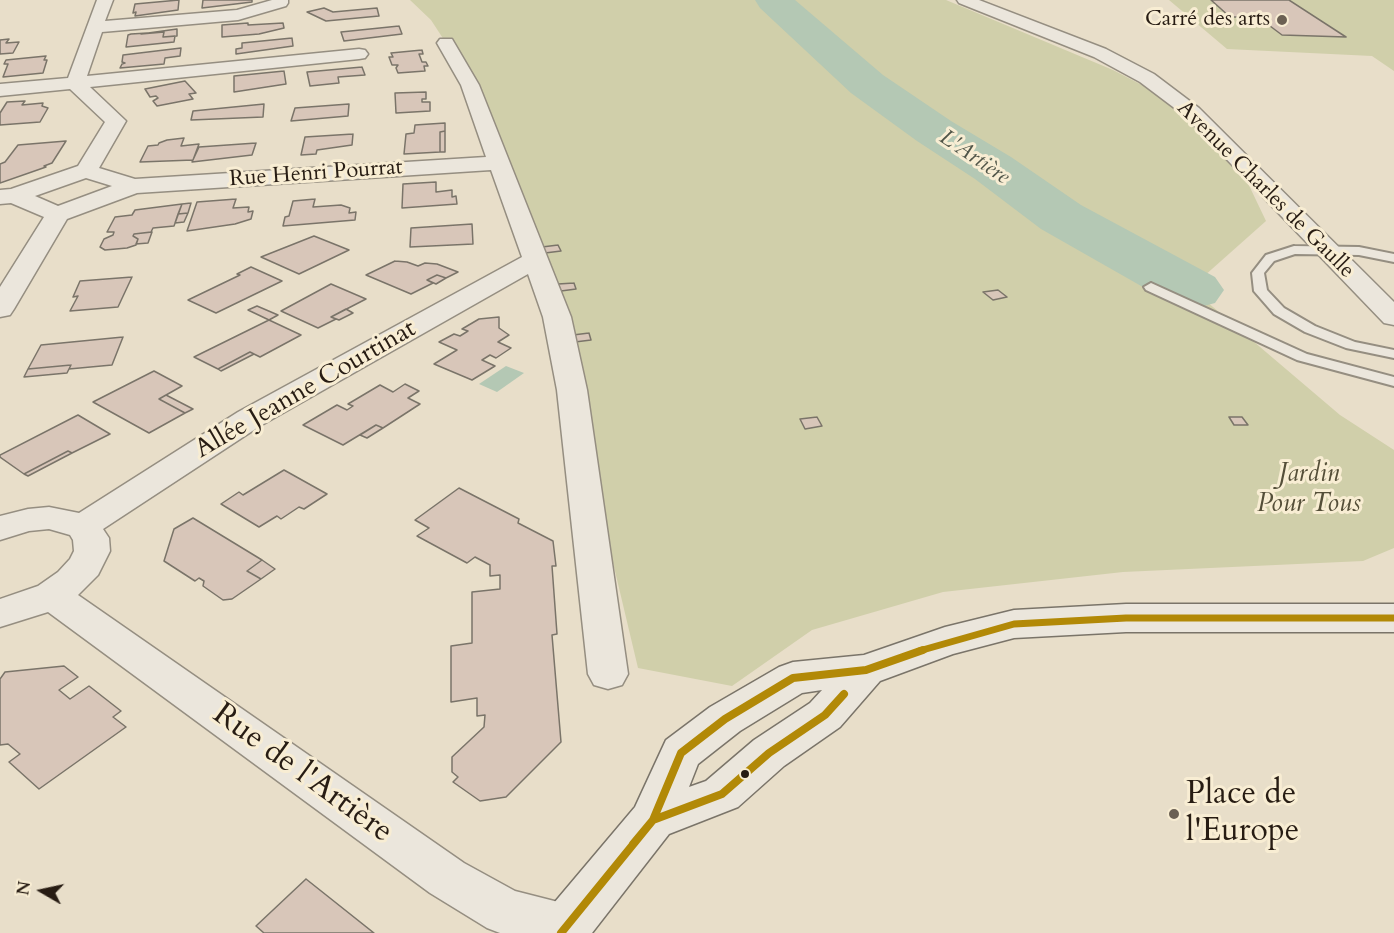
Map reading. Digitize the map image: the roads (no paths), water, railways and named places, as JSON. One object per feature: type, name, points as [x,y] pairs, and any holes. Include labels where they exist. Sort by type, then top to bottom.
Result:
[{"type":"street","points":[[75,83],[105,0]]},
{"type":"street","points":[[97,27],[238,15],[272,6],[280,3],[280,0]]},
{"type":"street","name":"Avenue Charles de Gaulle","points":[[965,0],[1100,53],[1147,78],[1192,111],[1394,317]]},
{"type":"street","points":[[446,43],[470,85],[556,316],[572,390],[608,674]]},
{"type":"street","points":[[0,90],[359,54]]},
{"type":"street","points":[[75,83],[116,121],[86,171]]},
{"type":"street","name":"Rue Henri Pourrat","points":[[134,186],[498,163]]},
{"type":"street","points":[[7,196],[86,171],[134,186]]},
{"type":"street","points":[[0,309],[58,214],[134,186]]},
{"type":"street","points":[[7,196],[58,214]]},
{"type":"street","name":"Allée Jeanne Courtinat","points":[[82,528],[249,419],[535,260]]},
{"type":"street","points":[[0,528],[28,520],[50,518],[68,521],[82,528],[91,538],[92,551],[85,566],[71,581],[51,595],[27,606],[0,613]]},
{"type":"street","name":"Rue de l'Artière","points":[[51,595],[447,878],[505,912],[564,930]]},
{"type":"street","points":[[564,930],[653,820],[681,753],[725,719],[794,678],[866,670],[945,642],[1014,624],[1126,618],[1394,618]]},
{"type":"street","points":[[653,820],[722,794],[769,753],[825,715],[866,670]]},
{"type":"lane","points":[[1394,258],[1359,251],[1294,250],[1270,258],[1258,273],[1261,291],[1279,311],[1310,329],[1351,345],[1394,354]]},
{"type":"lane","points":[[1151,286],[1302,357],[1394,382]]},
{"type":"waterway","name":"L'Artière","points":[[773,0],[867,84],[934,131],[993,168],[1061,217],[1193,290]]},
{"type":"place","name":"Carré des arts","points":[[1282,20]]},
{"type":"place","name":"Place de l'Europe","points":[[1174,814]]},
{"type":"park label","name":"Jardin Pour Tous","points":[[1309,490]]}]
